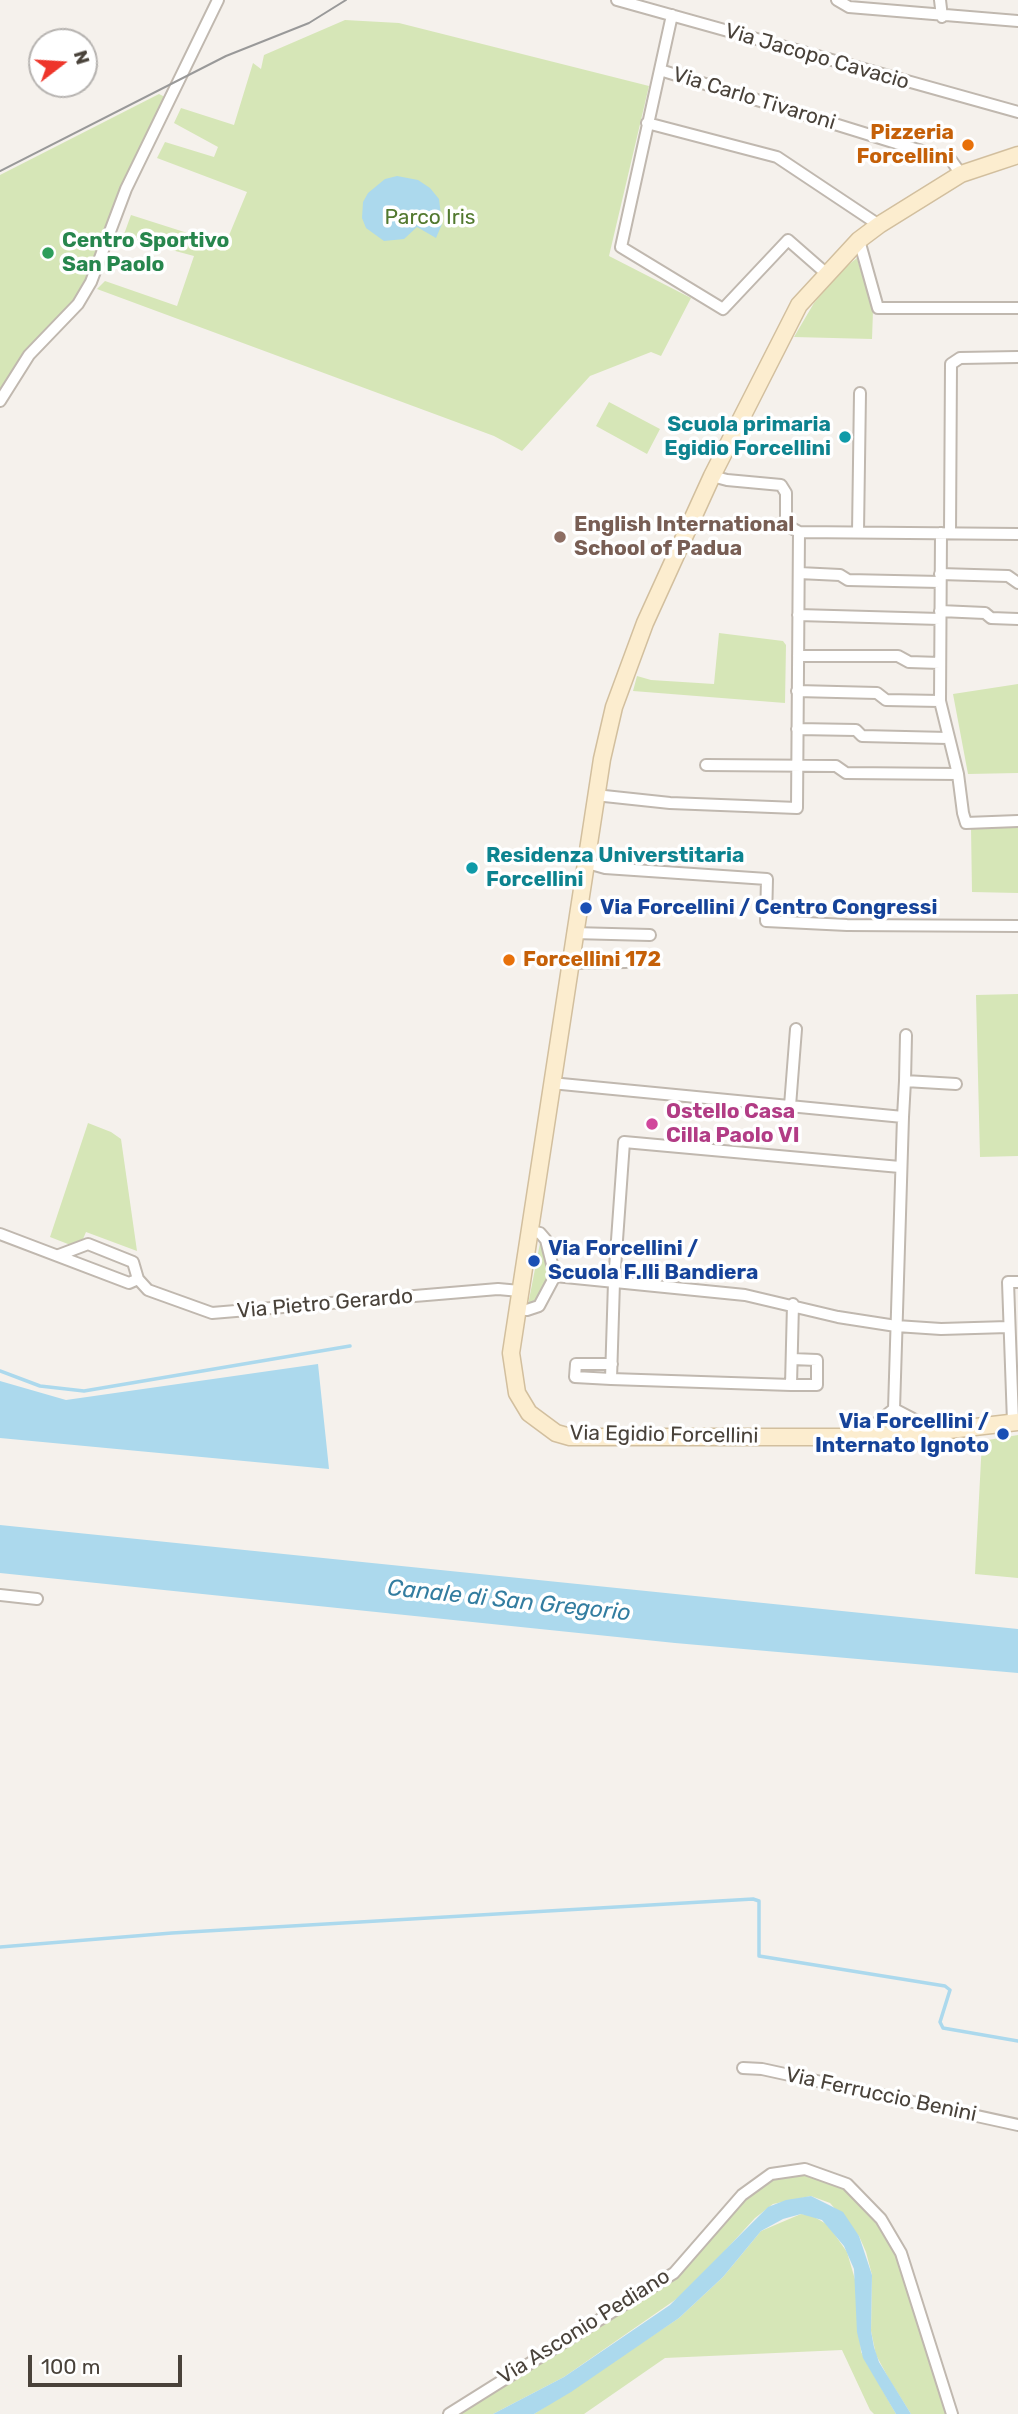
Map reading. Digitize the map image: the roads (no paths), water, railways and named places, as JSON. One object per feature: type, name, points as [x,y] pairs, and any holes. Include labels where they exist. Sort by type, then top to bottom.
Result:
[{"type":"street","points":[[0,401],[29,355],[78,304],[91,282],[126,189],[193,57],[218,0]]},
{"type":"street","name":"Via Jacopo Cavacio","points":[[617,0],[1018,112]]},
{"type":"street","points":[[837,0],[849,7],[942,17],[1018,21]]},
{"type":"street","points":[[940,0],[942,17]]},
{"type":"street","points":[[672,15],[621,247],[723,309],[788,240],[828,275]]},
{"type":"street","name":"Via Carlo Tivaroni","points":[[660,70],[951,160],[961,174]]},
{"type":"street","points":[[648,123],[777,157],[879,225]]},
{"type":"street","name":"Via Egidio Forcellini","points":[[1018,155],[961,174],[879,225],[859,240],[800,305],[712,476],[645,623],[610,724],[595,795],[511,1353],[517,1393],[529,1413],[556,1433],[593,1439],[858,1437],[924,1433],[1015,1422],[1006,1327],[1008,1282],[1018,1282]]},
{"type":"street","points":[[859,240],[878,308],[1018,308]]},
{"type":"street","points":[[1018,357],[960,358],[951,364],[946,533],[940,578],[940,701],[958,774],[966,823],[1018,821]]},
{"type":"street","points":[[858,532],[860,393]]},
{"type":"street","points":[[712,476],[727,481],[765,481],[781,485],[786,493],[786,525],[799,532],[1018,534]]},
{"type":"street","points":[[595,795],[670,803],[797,808],[799,532]]},
{"type":"street","points":[[799,573],[840,575],[848,580],[1008,576],[1018,583]]},
{"type":"street","points":[[798,615],[985,613],[991,618],[1018,619]]},
{"type":"street","points":[[798,656],[898,656],[909,662],[940,663]]},
{"type":"street","points":[[797,691],[877,693],[886,700],[940,701]]},
{"type":"street","points":[[797,729],[856,730],[862,736],[948,738]]},
{"type":"street","points":[[706,765],[836,765],[846,773],[958,774]]},
{"type":"street","points":[[584,862],[605,868],[766,879],[766,921],[847,925],[1018,926]]},
{"type":"street","points":[[573,933],[650,935]]},
{"type":"street","points":[[569,963],[626,962]]},
{"type":"street","points":[[790,1106],[796,1029]]},
{"type":"street","points":[[894,1409],[906,1035]]},
{"type":"street","points":[[905,1082],[956,1084]]},
{"type":"street","points":[[551,1083],[903,1117]]},
{"type":"street","points":[[611,1379],[614,1282],[624,1142],[900,1167]]},
{"type":"street","points":[[517,1309],[527,1310],[539,1306],[555,1276],[547,1240],[540,1233],[530,1231]]},
{"type":"street","name":"Via Pietro Gerardo","points":[[0,1234],[72,1258],[129,1283],[142,1283],[159,1294],[212,1313],[498,1289],[520,1291]]},
{"type":"street","name":"Via Pietro Gerardo","points":[[72,1258],[84,1244],[110,1253],[134,1262],[142,1283]]},
{"type":"street","points":[[555,1276],[745,1295],[793,1304],[838,1317],[896,1326],[942,1329],[1006,1327]]},
{"type":"street","points":[[791,1385],[793,1304]]},
{"type":"street","points":[[612,1364],[576,1364],[575,1377],[817,1385],[817,1360],[792,1359]]},
{"type":"street","points":[[858,1437],[894,1409]]},
{"type":"street","points":[[894,1409],[919,1422],[924,1433]]},
{"type":"street","points":[[0,1595],[37,1599]]},
{"type":"street","name":"Via Ferruccio Benini","points":[[743,2068],[762,2069],[1018,2125]]},
{"type":"street","name":"Via Asconio Pediano","points":[[449,2414],[674,2273],[742,2194],[771,2174],[806,2169],[847,2183],[881,2219],[901,2253],[952,2414]]},
{"type":"water","points":[[397,176],[418,180],[430,188],[439,199],[442,224],[436,238],[417,227],[404,239],[384,241],[366,228],[362,218],[363,202],[368,193],[385,179]]},
{"type":"water","points":[[318,1364],[329,1469],[0,1438],[0,1381],[66,1400]]},
{"type":"water","name":"Canale di San Gregorio","points":[[0,1525],[1018,1629],[1018,1673],[675,1643],[0,1573]]},
{"type":"water","points":[[811,2196],[843,2212],[859,2236],[872,2275],[871,2331],[874,2347],[879,2362],[911,2414],[896,2414],[863,2358],[857,2332],[854,2269],[844,2246],[822,2220],[801,2214],[783,2219],[761,2231],[723,2277],[679,2318],[571,2392],[534,2414],[493,2414],[564,2377],[670,2305],[768,2207],[786,2200]]},
{"type":"waterway","points":[[0,1371],[40,1386],[84,1391],[350,1346]]},
{"type":"waterway","points":[[0,1947],[172,1933],[753,1899],[759,1901],[759,1956],[945,1986],[950,1990],[940,2022],[943,2028],[1018,2041]]},
{"type":"tram line","points":[[0,171],[226,56],[309,23],[346,0]]},
{"type":"place","name":"Pizzeria Forcellini","points":[[968,145]]},
{"type":"place","name":"Centro Sportivo San Paolo","points":[[48,253]]},
{"type":"place","name":"Scuola primaria Egidio Forcellini","points":[[845,437]]},
{"type":"place","name":"English International School of Padua","points":[[560,537]]},
{"type":"place","name":"Residenza Universtitaria Forcellini","points":[[472,868]]},
{"type":"place","name":"Via Forcellini / Centro Congressi","points":[[586,908]]},
{"type":"place","name":"Forcellini 172","points":[[509,960]]},
{"type":"place","name":"Ostello Casa Cilla Paolo VI","points":[[652,1124]]},
{"type":"place","name":"Via Forcellini / Scuola F.lli Bandiera","points":[[534,1261]]},
{"type":"place","name":"Via Forcellini / Internato Ignoto","points":[[1003,1434]]},
{"type":"park label","name":"Parco Iris","points":[[430,218]]}]
